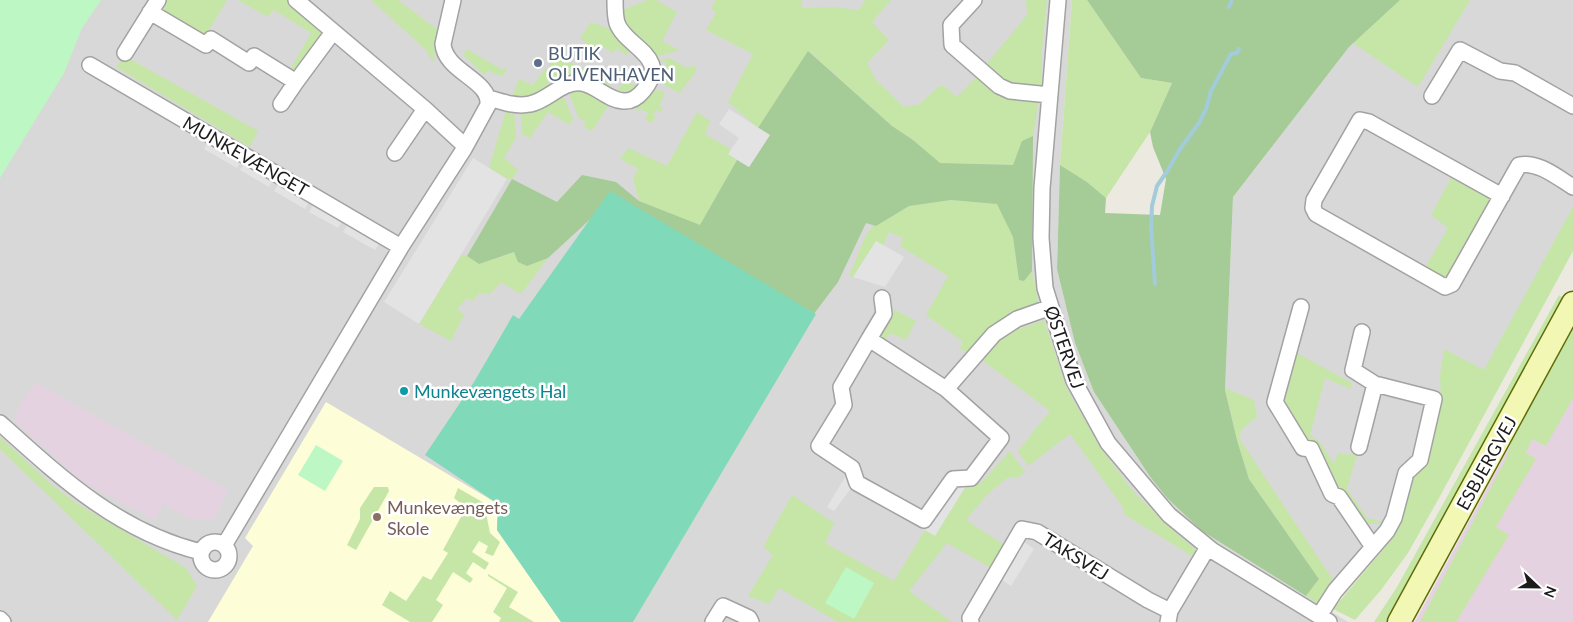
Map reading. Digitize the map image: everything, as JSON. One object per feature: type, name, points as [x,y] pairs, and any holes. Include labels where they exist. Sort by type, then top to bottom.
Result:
[{"type":"main road","name":"ESBJERGVEJ","points":[[1400,622],[1573,303]]},
{"type":"street","points":[[296,0],[425,109],[465,146]]},
{"type":"street","points":[[488,98],[511,104],[529,104],[576,83],[590,86],[616,99],[631,101],[639,95],[649,81],[652,73],[651,65],[646,53],[629,40],[617,23],[615,0]]},
{"type":"street","points":[[974,0],[952,25],[952,45],[999,86],[1010,91],[1050,95]]},
{"type":"street","name":"ØSTERVEJ","points":[[1058,0],[1042,188],[1041,238],[1046,288],[1074,381],[1108,443],[1169,514],[1208,547],[1324,619],[1335,591],[1387,531],[1394,518],[1406,473],[1420,460],[1434,399],[1375,384],[1353,370],[1362,332]]},
{"type":"street","points":[[225,544],[401,247],[465,146],[488,105],[485,91],[451,63],[444,50],[452,3]]},
{"type":"street","points":[[125,53],[154,6],[206,45],[211,39],[249,63],[254,56],[296,82]]},
{"type":"street","points":[[281,104],[333,32]]},
{"type":"street","points":[[1432,96],[1460,50],[1500,71],[1515,73],[1573,106]]},
{"type":"street","name":"MUNKEVÆNGET","points":[[90,66],[401,247]]},
{"type":"street","points":[[395,153],[425,109]]},
{"type":"street","points":[[1502,196],[1368,122],[1360,120],[1314,200],[1313,208],[1316,214],[1445,287],[1452,284],[1502,196],[1519,165],[1536,165],[1573,187]]},
{"type":"street","points":[[869,340],[946,389],[1001,438],[971,478],[953,479],[924,520],[857,484],[852,468],[820,446],[844,405],[841,387],[884,314],[882,298]]},
{"type":"street","points":[[946,389],[994,334],[1017,319],[1051,307]]},
{"type":"street","points":[[1301,307],[1275,402],[1303,448],[1311,449],[1332,494],[1339,497],[1373,547]]},
{"type":"street","points":[[1359,447],[1375,384]]},
{"type":"street","points":[[0,423],[59,476],[90,500],[123,520],[168,543],[201,552]]},
{"type":"street","name":"TAKSVEJ","points":[[971,622],[970,618],[1022,529],[1037,532],[1148,600],[1169,616],[1208,547]]},
{"type":"street","points":[[220,542],[228,548],[230,557],[226,566],[213,570],[202,562],[201,552],[206,544],[220,542]]},
{"type":"street","points":[[713,622],[723,606],[749,618],[751,622]]},
{"type":"street","points":[[0,619],[3,622]]},
{"type":"shaded area","points":[[0,0],[1072,0],[1060,165],[1057,269],[1075,343],[1094,392],[1151,478],[1167,498],[1202,531],[1348,622],[0,622]]},
{"type":"shaded area","points":[[1087,0],[1400,0],[1349,47],[1233,197],[1225,390],[1249,479],[1319,579],[1306,596],[1202,531],[1167,498],[1151,478],[1094,392],[1075,343],[1057,269],[1060,165],[1087,182],[1106,198],[1105,213],[1160,215],[1166,179],[1153,147],[1150,132],[1172,83],[1141,78]]},
{"type":"shaded area","points":[[1400,0],[1573,0],[1573,221],[1393,533],[1340,597],[1237,440],[1225,390],[1233,197],[1349,47]]},
{"type":"shaded area","points":[[808,51],[892,126],[913,140],[940,163],[1013,165],[1022,141],[1033,136],[1032,271],[1024,281],[1019,280],[1013,237],[997,204],[951,200],[909,206],[876,226],[866,223],[838,282],[810,319],[610,201],[548,258],[527,266],[518,262],[514,252],[479,264],[467,256],[512,179],[557,202],[582,175],[616,182],[639,201],[700,225],[737,160],[749,167],[769,136],[758,128]]},
{"type":"shaded area","points":[[729,109],[770,135],[749,167],[728,154],[739,138],[719,124]]},
{"type":"shaded area","points":[[212,136],[245,155],[237,168],[204,149]]},
{"type":"shaded area","points":[[249,158],[276,174],[269,187],[240,170]]},
{"type":"shaded area","points":[[473,158],[507,179],[419,324],[384,302]]},
{"type":"shaded area","points":[[283,177],[313,195],[305,209],[274,191]]},
{"type":"shaded area","points":[[317,198],[346,214],[338,228],[309,212]]},
{"type":"shaded area","points":[[352,218],[383,238],[375,250],[343,232]]},
{"type":"shaded area","points":[[876,241],[904,257],[885,287],[853,277]]},
{"type":"shaded area","points":[[1573,336],[1573,622],[1415,622],[1527,414]]},
{"type":"shaded area","points":[[36,383],[229,491],[213,520],[193,520],[163,504],[154,520],[80,480],[14,420],[23,400]]},
{"type":"shaded area","name":"Munkevængets Skole","points":[[326,402],[498,504],[497,530],[561,622],[208,622],[253,546],[245,538]]},
{"type":"shaded area","points":[[848,472],[854,484],[834,511],[827,507]]},
{"type":"shaded area","points":[[955,482],[966,486],[935,536],[925,530]]},
{"type":"shaded area","points":[[1020,539],[1034,549],[1011,586],[999,578]]},
{"type":"green space","points":[[0,0],[101,0],[82,28],[64,73],[0,178]]},
{"type":"green space","points":[[164,0],[227,0],[203,40],[164,16],[161,6]]},
{"type":"green space","points":[[238,0],[288,0],[323,30],[323,35],[299,71],[288,73],[311,33],[274,10],[268,17]]},
{"type":"green space","points":[[371,0],[398,0],[438,30],[434,54],[435,62],[428,55],[427,51]]},
{"type":"green space","points":[[648,0],[656,0],[677,12],[662,41],[679,50],[652,58],[623,24],[622,10]]},
{"type":"green space","points":[[715,0],[801,0],[803,8],[834,7],[858,10],[866,0],[891,0],[872,22],[889,40],[867,63],[876,80],[904,107],[920,104],[939,86],[944,86],[957,97],[1027,15],[1026,0],[1047,0],[1042,50],[1041,86],[1033,136],[1022,141],[1013,165],[940,163],[913,140],[892,126],[809,51],[758,128],[728,102],[753,54],[706,30],[716,13],[711,9]]},
{"type":"green space","points":[[1072,0],[1087,0],[1141,78],[1172,83],[1150,132],[1106,198],[1087,182],[1060,165]]},
{"type":"green space","points":[[1400,0],[1470,0],[1418,87],[1353,43]]},
{"type":"green space","points":[[591,22],[615,31],[634,48],[626,55],[617,48],[613,53],[598,44],[594,49],[580,38]]},
{"type":"green space","points":[[467,49],[501,69],[507,68],[503,76],[488,71],[484,75],[463,55]]},
{"type":"green space","points":[[125,56],[258,131],[250,147],[116,67]]},
{"type":"green space","points":[[557,58],[582,67],[611,85],[609,88],[615,92],[625,80],[640,88],[620,97],[594,82],[554,88],[549,63]]},
{"type":"green space","points":[[670,58],[685,67],[695,66],[696,72],[679,93],[654,79],[655,76],[665,78],[666,62],[654,61]]},
{"type":"green space","points":[[546,67],[550,92],[535,99],[511,100],[519,79],[533,85]]},
{"type":"green space","points":[[585,88],[610,103],[592,131],[584,127],[586,122],[578,117],[568,90]]},
{"type":"green space","points":[[659,90],[665,93],[659,106],[663,107],[661,112],[656,110],[653,115],[656,117],[651,123],[645,119],[648,113],[641,109],[638,111],[634,103],[647,94]]},
{"type":"green space","points":[[562,93],[573,119],[570,125],[548,112],[530,138],[522,134],[520,108]]},
{"type":"green space","points":[[514,109],[516,137],[504,158],[518,170],[512,179],[507,179],[489,168],[506,110]]},
{"type":"green space","points":[[697,112],[710,121],[705,134],[732,150],[729,154],[737,160],[700,226],[639,201],[633,178],[638,169],[620,159],[628,148],[667,166]]},
{"type":"green space","points":[[1451,178],[1491,199],[1490,204],[1447,278],[1441,278],[1424,270],[1448,228],[1431,215]]},
{"type":"green space","points":[[610,191],[816,314],[633,622],[561,622],[497,530],[498,504],[425,455],[474,382],[513,315],[519,319]]},
{"type":"green space","points":[[951,200],[997,204],[1013,237],[1019,280],[1024,281],[1032,271],[1039,305],[1010,315],[997,323],[967,352],[960,349],[962,341],[926,315],[948,276],[900,246],[903,238],[889,232],[883,245],[876,241],[853,277],[849,276],[866,235],[874,225],[909,206]]},
{"type":"green space","points":[[1573,207],[1573,251],[1408,553],[1381,590],[1355,620],[1333,609],[1392,539],[1410,476],[1425,466],[1441,398],[1440,376],[1444,349],[1484,370]]},
{"type":"green space","points":[[515,252],[527,266],[548,258],[521,294],[501,282],[490,294],[479,293],[473,301],[467,298],[457,309],[464,315],[451,341],[419,324],[461,255],[467,256],[479,264]]},
{"type":"green space","points":[[1559,295],[1568,301],[1391,622],[1374,622],[1397,587]]},
{"type":"green space","points":[[895,310],[916,321],[906,340],[890,333],[884,342],[879,336]]},
{"type":"green space","points":[[1044,320],[1066,387],[1100,447],[1132,490],[1168,526],[1196,550],[1192,556],[1125,515],[1122,506],[1070,434],[1028,466],[1018,451],[1050,411],[982,360],[1002,335]]},
{"type":"green space","points":[[1573,323],[1573,398],[1546,446],[1532,439],[1526,453],[1536,459],[1496,527],[1509,535],[1456,622],[1420,622],[1506,459],[1512,440],[1512,429]]},
{"type":"green space","points":[[1293,351],[1352,383],[1351,389],[1325,378],[1310,435],[1320,442],[1334,464],[1338,453],[1357,455],[1347,489],[1367,518],[1382,522],[1381,524],[1364,524],[1342,490],[1337,488],[1307,444],[1282,401]]},
{"type":"green space","points":[[1225,388],[1254,400],[1257,417],[1242,429],[1239,438],[1333,580],[1318,604],[1306,596],[1319,579],[1249,479],[1237,440]]},
{"type":"green space","points":[[0,437],[52,485],[81,506],[186,568],[197,586],[177,620],[0,449]]},
{"type":"green space","points":[[316,445],[343,461],[325,491],[298,475]]},
{"type":"green space","points":[[1010,451],[1025,472],[1017,478],[1009,477],[1002,482],[966,520],[1006,546],[991,568],[947,543],[909,591],[952,622],[838,622],[779,588],[769,604],[748,596],[773,555],[763,547],[792,495],[834,523],[825,543],[894,581],[925,530],[934,535],[966,483],[976,481],[980,484]]},
{"type":"green space","points":[[374,487],[388,487],[389,491],[356,550],[347,545],[360,519],[360,508]]},
{"type":"green space","points":[[458,488],[484,503],[490,533],[500,542],[493,556],[485,553],[488,546],[479,541],[472,552],[489,563],[485,570],[473,562],[466,573],[473,579],[470,583],[453,572],[436,600],[443,605],[432,622],[410,622],[382,605],[390,591],[406,601],[423,576],[431,580],[448,553],[443,550],[466,508],[454,498]]},
{"type":"green space","points":[[846,567],[874,583],[854,619],[825,603]]},
{"type":"green space","points":[[488,574],[518,592],[509,607],[534,622],[499,622],[501,618],[493,612],[507,588],[488,576]]},
{"type":"waterway","points":[[1229,7],[1232,0]]},
{"type":"waterway","points":[[1155,284],[1151,227],[1152,206],[1157,186],[1199,123],[1206,109],[1211,91],[1231,54],[1237,53],[1239,49]]},
{"type":"place","name":"BUTIK OLIVENHAVEN","points":[[538,63]]},
{"type":"place","name":"Munkevængets Hal","points":[[404,391]]},
{"type":"place","name":"Munkevængets Skole","points":[[377,517]]}]
